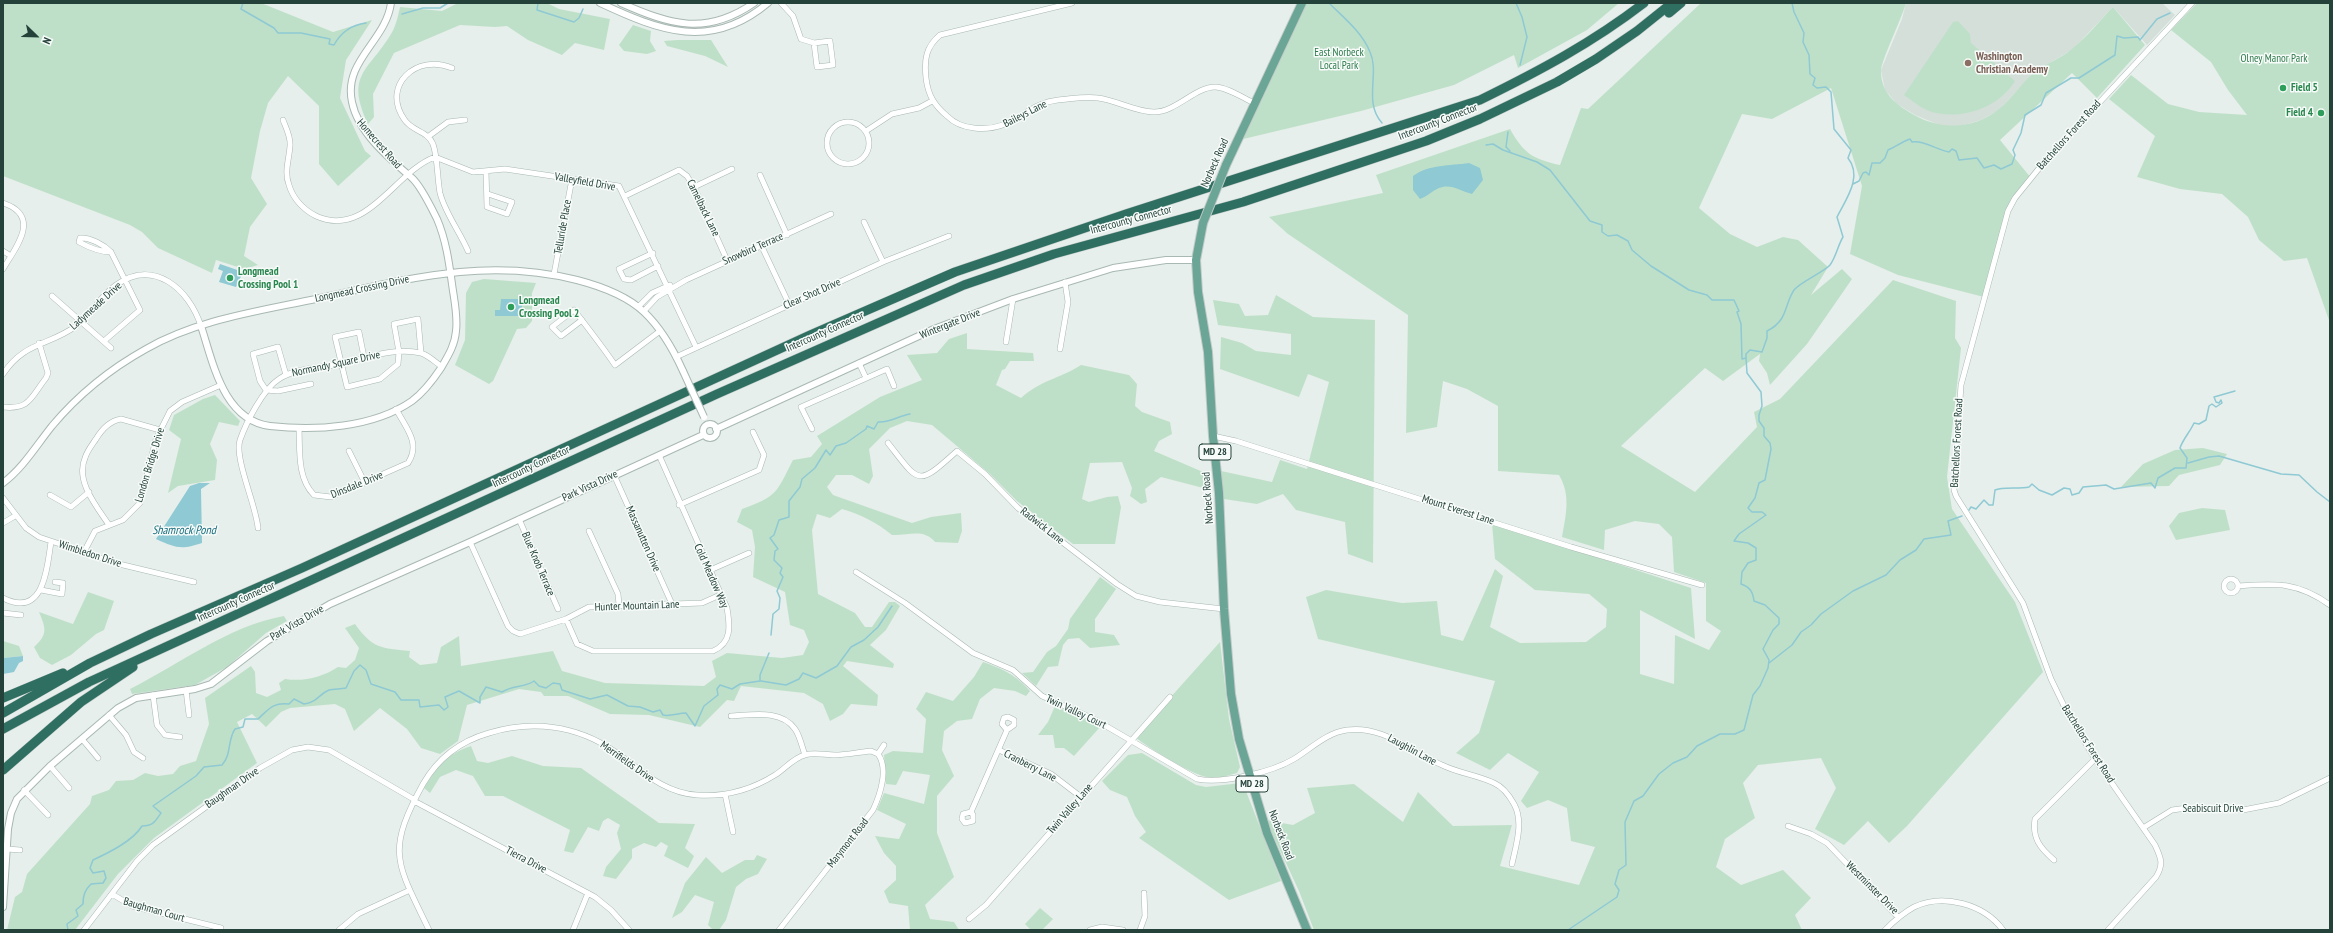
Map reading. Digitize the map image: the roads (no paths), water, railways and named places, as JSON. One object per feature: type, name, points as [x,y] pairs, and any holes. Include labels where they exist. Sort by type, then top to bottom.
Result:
[{"type":"highway","name":"Intercounty Connector","points":[[3,713],[90,663],[796,341],[955,272],[1104,221],[1480,100],[1539,71],[1582,47],[1644,3]]},
{"type":"highway","name":"Intercounty Connector","points":[[3,729],[89,682],[717,394],[964,285],[1054,254],[1243,202],[1426,141],[1480,120],[1556,82],[1637,31],[1672,3]]},
{"type":"highway","points":[[1637,31],[1651,28],[1681,3]]},
{"type":"highway","points":[[3,770],[81,702],[152,654]]},
{"type":"highway","points":[[3,698],[90,663]]},
{"type":"main road","name":"Norbeck Road","points":[[1302,3],[1215,188],[1203,223],[1196,260],[1198,292],[1208,352],[1213,436],[1220,494],[1224,609],[1231,694],[1239,739],[1267,833],[1307,930]]},
{"type":"street","name":"Homecrest Road","points":[[250,419],[266,425],[299,428],[352,423],[381,416],[396,409],[424,391],[453,347],[457,330],[450,272],[446,245],[437,220],[420,190],[410,182],[407,174],[357,120],[351,100],[353,72],[380,32],[391,3]]},
{"type":"street","points":[[600,3],[659,28],[692,33],[715,31],[736,24],[768,3]]},
{"type":"street","points":[[621,3],[661,20],[688,24],[703,24],[722,20],[754,3]]},
{"type":"street","points":[[781,3],[793,16],[799,36],[814,43],[830,41],[833,65],[817,67],[814,43]]},
{"type":"street","points":[[866,131],[892,114],[919,108],[932,101],[927,87],[925,60],[930,43],[940,35],[1072,3]]},
{"type":"street","name":"Batchellors Forest Road","points":[[2108,930],[2162,868],[2161,858],[2143,828],[2095,759],[2051,679],[2023,603],[1956,496],[1954,490],[1961,385],[1995,252],[2008,211],[2015,198],[2045,161],[2192,3]]},
{"type":"street","points":[[452,68],[440,63],[430,63],[410,71],[399,84],[397,96],[404,120],[413,128],[429,136],[433,145],[441,194],[468,251]]},
{"type":"street","name":"Baileys Lane","points":[[932,101],[955,122],[969,128],[984,130],[1001,127],[1030,111],[1056,100],[1098,98],[1154,112],[1170,108],[1207,89],[1215,87],[1254,103]]},
{"type":"street","points":[[283,120],[290,139],[286,164],[288,185],[302,206],[320,218],[340,221],[362,214],[375,205],[407,174],[424,161],[434,157]]},
{"type":"street","points":[[429,136],[448,122],[465,120]]},
{"type":"street","points":[[841,122],[856,123],[866,131],[869,141],[868,150],[861,160],[846,164],[839,162],[829,153],[826,146],[827,136],[833,128],[841,122]]},
{"type":"street","name":"Valleyfield Drive","points":[[434,157],[473,172],[505,170],[619,186],[653,253],[696,347]]},
{"type":"street","points":[[694,187],[732,169]]},
{"type":"street","name":"Camelback Lane","points":[[625,196],[679,170],[687,176],[694,187],[727,260]]},
{"type":"street","points":[[486,171],[488,194],[487,207],[507,214],[512,202],[488,194]]},
{"type":"street","points":[[760,175],[787,235]]},
{"type":"street","name":"Telluride Place","points":[[554,274],[572,179]]},
{"type":"street","points":[[3,203],[19,211],[25,224],[24,232],[3,269]]},
{"type":"street","name":"Snowbird Terrace","points":[[638,307],[652,293],[668,288],[727,260],[762,247],[831,214]]},
{"type":"street","points":[[864,222],[883,262]]},
{"type":"street","name":"Clear Shot Drive","points":[[676,357],[883,262],[949,236]]},
{"type":"street","points":[[104,341],[140,310],[124,281],[111,252],[105,246],[84,238],[80,238],[79,242],[83,244],[104,252],[111,252]]},
{"type":"street","points":[[762,247],[789,304]]},
{"type":"street","points":[[3,251],[11,256]]},
{"type":"street","points":[[653,253],[619,269],[620,274],[624,279],[631,280],[658,266]]},
{"type":"street","name":"Wintergate Drive","points":[[716,429],[934,330],[1013,300],[1065,282],[1138,264],[1166,260],[1196,260]]},
{"type":"street","name":"Longmead Crossing Drive","points":[[3,483],[23,464],[57,420],[97,380],[146,348],[201,326],[239,315],[450,272],[492,269],[554,274],[597,285],[615,292],[644,311],[660,331],[676,357],[707,424]]},
{"type":"street","name":"Ladymeade Drive","points":[[3,374],[20,354],[39,343],[66,333],[81,322],[116,285],[143,275],[156,276],[170,282],[182,290],[193,304],[201,326]]},
{"type":"street","points":[[1060,350],[1068,302],[1065,282]]},
{"type":"street","name":"Snowbird Terrace","points":[[644,311],[668,288]]},
{"type":"street","points":[[52,296],[111,348]]},
{"type":"street","points":[[1006,342],[1013,300]]},
{"type":"street","points":[[582,320],[561,336],[552,328],[574,310],[582,320],[616,365],[660,331]]},
{"type":"street","points":[[364,357],[360,332],[335,337],[347,387],[380,379],[398,364],[399,352],[394,324],[418,319],[421,354]]},
{"type":"street","points":[[201,326],[222,385],[232,403],[250,419]]},
{"type":"street","points":[[3,407],[17,408],[25,406],[46,378],[48,373],[39,343]]},
{"type":"street","points":[[286,375],[278,347],[253,354],[260,381],[266,390],[278,391],[310,384]]},
{"type":"street","name":"Normandy Square Drive","points":[[258,528],[256,512],[238,449],[240,440],[266,390],[286,375],[341,364],[364,357],[399,352],[421,354],[441,366]]},
{"type":"street","points":[[859,363],[866,378]]},
{"type":"street","points":[[812,429],[801,407],[887,369],[894,386]]},
{"type":"street","name":"London Bridge Drive","points":[[84,552],[95,531],[123,520],[140,503],[160,430],[170,410],[182,402],[222,385]]},
{"type":"street","name":"Dinsdale Drive","points":[[299,428],[300,466],[307,485],[314,495],[331,497],[408,463],[415,448],[413,440],[396,409]]},
{"type":"street","points":[[109,525],[89,492],[85,482],[84,458],[100,431],[109,423],[121,419],[160,430]]},
{"type":"street","points":[[707,424],[713,425],[716,429],[714,437],[707,438],[703,435],[704,427],[707,424]]},
{"type":"street","points":[[679,505],[759,470],[764,455],[753,432]]},
{"type":"street","name":"Park Vista Drive","points":[[3,907],[7,850],[6,830],[11,813],[24,790],[109,715],[129,701],[211,684],[267,641],[330,604],[470,542],[703,435]]},
{"type":"street","name":"Mount Everest Lane","points":[[1213,436],[1236,441],[1571,547],[1702,585]]},
{"type":"street","name":"Radwick Lane","points":[[888,443],[913,474],[921,477],[932,473],[957,451],[985,474],[1018,508],[1117,584],[1136,596],[1160,602],[1224,609]]},
{"type":"street","points":[[349,451],[365,483]]},
{"type":"street","name":"Cold Meadow Way","points":[[566,619],[578,644],[593,651],[713,651],[721,648],[729,635],[727,608],[708,571],[659,455]]},
{"type":"street","name":"Massanutten Drive","points":[[614,475],[672,604]]},
{"type":"street","points":[[50,495],[71,507],[89,492]]},
{"type":"street","name":"Wimbledon Drive","points":[[3,498],[16,516],[30,531],[51,542],[119,564],[194,582]]},
{"type":"street","points":[[3,523],[16,516]]},
{"type":"street","name":"Blue Knob Terrace","points":[[519,519],[558,609]]},
{"type":"street","points":[[589,531],[618,594],[620,605]]},
{"type":"street","points":[[3,598],[9,602],[24,602],[41,590],[46,577],[51,542]]},
{"type":"street","name":"Hunter Mountain Lane","points":[[470,542],[513,631],[520,634],[527,633],[566,619],[589,608],[620,605],[702,603],[720,595]]},
{"type":"street","points":[[708,571],[749,553]]},
{"type":"street","name":"Twin Valley Court","points":[[856,572],[905,603],[974,653],[1013,670],[1042,696],[1094,718],[1197,779],[1215,781],[1249,774]]},
{"type":"street","points":[[41,590],[62,594],[63,583],[55,582]]},
{"type":"street","points":[[2238,586],[2274,583],[2290,585],[2305,590],[2330,605]]},
{"type":"street","points":[[3,612],[21,615]]},
{"type":"street","points":[[186,690],[189,715]]},
{"type":"street","points":[[153,695],[159,728],[166,735],[180,737]]},
{"type":"street","name":"Twin Valley Lane","points":[[969,919],[986,905],[1080,797],[1170,698]]},
{"type":"street","points":[[109,715],[126,735],[134,752],[143,758]]},
{"type":"street","points":[[731,716],[779,716],[786,720],[796,730],[805,755]]},
{"type":"street","name":"Merrifields Drive","points":[[429,930],[401,869],[398,844],[402,826],[414,800],[428,776],[442,759],[456,747],[482,735],[521,726],[544,725],[586,736],[614,752],[649,778],[668,788],[694,795],[725,794],[763,782],[805,755],[870,751],[878,754]]},
{"type":"street","name":"Laughlin Lane","points":[[1249,774],[1290,761],[1319,741],[1337,733],[1363,729],[1379,733],[1442,766],[1494,783],[1507,794],[1515,806],[1519,820],[1518,838],[1512,864]]},
{"type":"street","points":[[970,812],[1008,730]]},
{"type":"street","points":[[82,739],[98,758]]},
{"type":"street","points":[[878,754],[884,745]]},
{"type":"street","name":"Baughman Drive","points":[[84,930],[137,861],[167,833],[260,768],[292,750],[308,747],[329,750],[414,800]]},
{"type":"street","name":"Cranberry Lane","points":[[999,750],[1050,774],[1080,797]]},
{"type":"street","name":"Marymont Road","points":[[779,930],[873,810],[878,799],[882,782],[883,764],[878,754]]},
{"type":"street","points":[[2054,860],[2039,846],[2035,838],[2035,819],[2095,759]]},
{"type":"street","points":[[50,766],[69,788]]},
{"type":"street","name":"Seabiscuit Drive","points":[[2143,828],[2172,810],[2187,808],[2243,810],[2279,803],[2330,778]]},
{"type":"street","points":[[24,790],[48,815]]},
{"type":"street","points":[[725,794],[733,832]]},
{"type":"street","name":"Tierra Drive","points":[[414,800],[588,893],[611,910],[629,930]]},
{"type":"street","name":"Westminster Drive","points":[[1788,826],[1811,834],[1827,843],[1898,917],[1922,904],[1947,901],[1975,908],[1990,917],[2003,930]]},
{"type":"street","points":[[7,850],[20,850]]},
{"type":"street","points":[[339,930],[358,914],[410,890]]},
{"type":"street","points":[[573,930],[588,893]]},
{"type":"street","points":[[1140,930],[1145,916],[1144,893]]},
{"type":"street","name":"Baughman Court","points":[[112,894],[132,906],[221,928]]},
{"type":"street","points":[[1885,930],[1898,917]]},
{"type":"street","points":[[1090,930],[1102,927],[1123,930]]},
{"type":"water","points":[[1469,163],[1480,168],[1483,180],[1472,194],[1447,186],[1437,189],[1420,199],[1413,190],[1413,176],[1419,172],[1433,167]]},
{"type":"water","name":"Longmead Crossing Pool 1","points":[[220,264],[243,272],[236,287],[219,282],[223,271],[218,269]]},
{"type":"water","name":"Longmead Crossing Pool 2","points":[[501,299],[527,299],[527,303],[522,303],[522,316],[495,316],[495,310],[500,310]]},
{"type":"water","name":"Shamrock Pond","points":[[199,483],[210,483],[201,489],[202,543],[189,547],[179,547],[156,539],[190,486]]},
{"type":"water","points":[[23,656],[23,661],[19,663],[14,672],[3,674],[3,658]]},
{"type":"waterway","points":[[243,3],[241,9],[274,28],[278,33],[301,33],[330,39],[329,44],[334,45],[340,36],[351,27],[366,23]]},
{"type":"waterway","points":[[402,14],[423,8],[440,8],[448,3]]},
{"type":"waterway","points":[[538,3],[537,10],[574,22],[579,18],[583,9]]},
{"type":"waterway","points":[[1329,3],[1357,31],[1367,45],[1373,60],[1372,97],[1376,115],[1382,123]]},
{"type":"waterway","points":[[1516,3],[1522,17],[1527,37],[1520,65]]},
{"type":"waterway","points":[[1746,358],[1746,354],[1750,350],[1762,352],[1767,338],[1767,331],[1774,327],[1782,318],[1794,290],[1827,268],[1832,262],[1843,237],[1837,217],[1852,188],[1854,173],[1848,158],[1851,150],[1834,129],[1831,92],[1826,87],[1817,88],[1813,85],[1815,78],[1810,74],[1809,55],[1803,42],[1804,33],[1794,12],[1792,3]]},
{"type":"waterway","points":[[1853,184],[1859,181],[1863,173],[1866,172],[1869,175],[1872,163],[1880,163],[1885,158],[1888,150],[1910,139],[1912,142],[1921,142],[1944,151],[1949,152],[1952,149],[1956,151],[1959,160],[1977,158],[1984,168],[1994,165],[2001,169],[2012,164],[2015,155],[2013,150],[2021,133],[2025,115],[2041,105],[2046,93],[2071,78],[2079,78],[2115,55],[2117,36],[2124,38],[2138,37],[2140,40],[2157,19],[2170,13]]},
{"type":"waterway","points":[[1508,132],[1506,147],[1510,151]]},
{"type":"waterway","points":[[1486,145],[1493,144],[1503,150],[1537,162],[1550,170],[1590,221],[1602,225],[1602,232],[1608,236],[1617,235],[1628,241],[1632,250],[1651,266],[1689,290],[1707,295],[1712,300],[1734,300],[1739,311],[1737,312],[1741,324],[1742,359],[1746,358],[1747,373],[1761,392],[1762,406],[1759,421],[1764,428],[1764,436],[1770,443],[1771,449],[1765,480],[1759,483],[1755,498],[1748,508],[1752,512],[1762,512],[1766,515],[1739,534],[1734,541],[1748,543],[1756,548],[1756,560],[1748,563],[1742,572],[1741,584],[1750,590],[1754,601],[1765,605],[1779,618],[1779,624],[1773,630],[1763,649],[1769,660],[1768,668],[1760,686],[1753,695],[1744,730],[1735,734],[1720,734],[1697,746],[1687,757],[1673,763],[1659,774],[1643,796],[1634,801],[1625,822],[1626,865],[1619,870],[1615,884],[1619,890],[1617,897],[1568,930]]},
{"type":"waterway","points":[[1969,510],[1971,507],[1976,509],[1984,500],[1989,505],[1993,505],[1995,490],[2029,487],[2032,484],[2039,490],[2052,495],[2064,488],[2070,489],[2072,495],[2079,493],[2083,487],[2106,485],[2114,489],[2151,483],[2155,488],[2158,478],[2175,468],[2186,468],[2187,458],[2180,448],[2194,423],[2199,424],[2206,420],[2209,406],[2212,404],[2216,407],[2222,403],[2221,400],[2219,403],[2216,402],[2214,397],[2235,391]]},
{"type":"waterway","points":[[771,635],[773,614],[779,609],[780,598],[777,591],[783,577],[780,573],[782,568],[774,560],[775,551],[778,549],[770,538],[774,535],[779,520],[789,517],[789,501],[800,487],[802,479],[815,468],[826,450],[830,455],[836,446],[846,443],[866,429],[867,426],[874,429],[878,422],[910,414]]},
{"type":"waterway","points":[[2188,463],[2209,457],[2219,456],[2281,474],[2299,475],[2330,502]]},
{"type":"waterway","points":[[1769,663],[1792,645],[1801,632],[1811,625],[1821,614],[1853,591],[1886,575],[1900,560],[1916,550],[1924,539],[1951,535],[1948,521],[1962,516]]},
{"type":"waterway","points":[[761,681],[786,685],[799,679],[803,673],[816,678],[837,666],[851,647],[864,640],[878,627],[892,606]]},
{"type":"waterway","points":[[68,930],[67,924],[78,916],[76,910],[83,904],[84,895],[87,888],[91,884],[103,883],[106,878],[104,871],[93,873],[90,868],[93,860],[126,842],[133,837],[142,826],[153,823],[161,813],[153,806],[196,776],[204,767],[222,765],[227,756],[231,738],[235,729],[243,727],[245,719],[258,719],[268,709],[275,705],[289,704],[294,699],[304,704],[309,703],[329,690],[346,688],[354,671],[360,665],[366,670],[371,684],[395,692],[401,700],[419,700],[420,707],[439,705],[444,710],[448,707],[445,697],[459,691],[480,703],[480,697],[486,687],[502,692],[534,681],[539,686],[546,688],[553,683],[560,684],[562,690],[590,699],[607,695],[628,706],[640,707],[653,712],[660,710],[663,715],[668,716],[686,713],[695,726],[704,706],[718,695],[717,689],[720,685],[732,689],[740,684],[760,681],[760,675],[769,653]]},
{"type":"place","name":"Washington Christian Academy","points":[[1968,63]]},
{"type":"place","name":"Field 5","points":[[2283,88]]},
{"type":"place","name":"Field 4","points":[[2321,113]]},
{"type":"place","name":"Longmead Crossing Pool 1","points":[[230,278]]},
{"type":"place","name":"Longmead Crossing Pool 2","points":[[511,307]]},
{"type":"park label","name":"East Norbeck Local Park","points":[[1339,59]]},
{"type":"park label","name":"Olney Manor Park","points":[[2274,59]]}]
